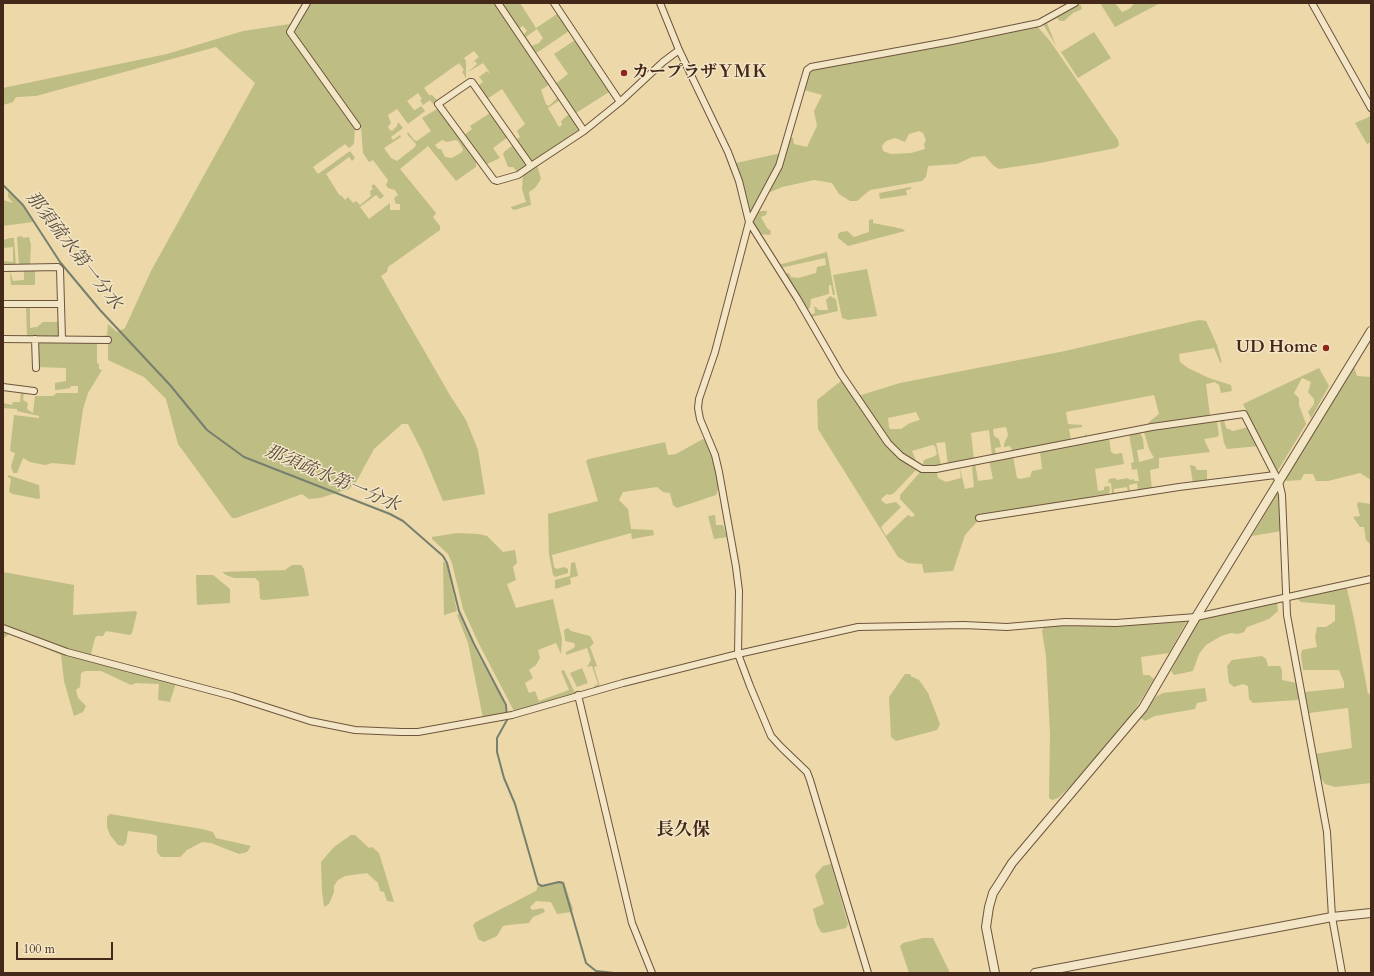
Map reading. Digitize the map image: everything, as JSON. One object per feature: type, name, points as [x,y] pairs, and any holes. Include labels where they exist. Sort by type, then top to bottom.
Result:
[{"type":"street","points":[[307,3],[290,32],[357,126]]},
{"type":"street","points":[[498,3],[584,131]]},
{"type":"street","points":[[554,3],[620,102]]},
{"type":"street","points":[[660,3],[679,50],[728,152],[739,181],[748,222],[845,381],[888,442],[901,456],[916,467],[927,470],[1152,427],[1240,413],[1244,414],[1277,479],[1282,495],[1286,597],[1327,832],[1332,918],[1342,973]]},
{"type":"street","points":[[868,973],[807,772],[771,736],[738,654],[739,592],[736,567],[718,466],[700,419],[698,408],[716,352],[748,222],[779,166],[807,70],[811,67],[1039,23],[1075,3]]},
{"type":"street","points":[[1312,3],[1371,108]]},
{"type":"street","points":[[531,166],[472,82],[438,104],[494,180],[497,181],[518,175],[584,131],[620,102],[657,66],[679,50]]},
{"type":"street","points":[[3,268],[58,267],[60,269],[62,339]]},
{"type":"street","points":[[3,304],[61,304]]},
{"type":"street","points":[[994,973],[986,926],[993,893],[1012,863],[1142,708],[1277,479],[1371,331]]},
{"type":"street","points":[[3,339],[108,340]]},
{"type":"street","points":[[35,339],[36,368]]},
{"type":"street","points":[[3,387],[34,391]]},
{"type":"street","points":[[979,518],[1167,489],[1277,479]]},
{"type":"street","points":[[3,628],[26,635],[67,652],[232,696],[310,722],[354,730],[418,732],[512,715],[578,695],[738,654],[858,627],[964,625],[1007,627],[1065,622],[1116,623],[1196,617],[1371,579]]},
{"type":"street","points":[[578,695],[632,923],[652,973]]},
{"type":"street","points":[[1035,973],[1332,918],[1371,913]]},
{"type":"shaded area","points":[[302,3],[497,3],[550,84],[541,90],[546,104],[548,106],[550,105],[558,97],[560,100],[548,108],[559,127],[562,125],[561,121],[569,114],[579,128],[531,162],[516,140],[520,137],[517,131],[525,124],[502,89],[487,99],[478,86],[483,82],[479,77],[487,71],[490,74],[488,70],[483,63],[468,72],[477,64],[475,61],[471,63],[479,57],[474,51],[464,58],[466,61],[466,78],[462,72],[464,70],[459,63],[424,88],[429,95],[432,95],[438,101],[433,104],[430,100],[423,105],[420,100],[422,99],[418,93],[407,101],[414,110],[421,106],[425,111],[408,124],[397,109],[388,115],[391,123],[388,127],[390,130],[392,131],[397,126],[398,122],[403,128],[391,137],[393,140],[400,135],[401,137],[384,148],[391,158],[397,161],[415,147],[416,144],[407,134],[408,132],[414,140],[417,141],[431,131],[422,118],[437,109],[440,110],[489,176],[476,161],[476,167],[456,181],[428,146],[400,169],[436,213],[433,217],[440,226],[440,230],[388,267],[387,272],[381,276],[451,397],[466,420],[478,450],[485,494],[443,501],[422,451],[408,424],[402,424],[374,449],[356,482],[349,489],[320,498],[309,499],[302,494],[236,518],[232,518],[178,444],[166,399],[144,377],[108,360],[108,342],[99,337],[107,335],[108,324],[117,332],[125,328],[151,271],[255,83],[216,47],[36,96],[16,97],[13,102],[3,105],[3,88],[167,54],[243,31],[290,24]],"holes":[[[298,39],[361,127],[363,153],[369,162],[373,160],[388,180],[386,185],[388,188],[395,190],[398,195],[394,198],[396,204],[400,204],[400,210],[390,210],[390,203],[369,219],[360,207],[376,195],[380,199],[384,196],[374,184],[371,186],[373,189],[370,191],[371,196],[360,205],[356,201],[353,203],[348,197],[345,200],[341,195],[340,196],[326,174],[349,157],[352,161],[355,158],[350,151],[318,174],[313,167],[345,144],[349,148],[354,144],[355,127]],[[442,140],[447,142],[455,140],[458,141],[463,149],[462,152],[452,158],[445,157],[441,149],[438,149],[435,145]]]},
{"type":"shaded area","points":[[500,3],[520,3],[536,28],[557,14],[569,31],[535,54],[523,35],[527,31],[523,26],[518,29]],"holes":[[[537,29],[543,38],[539,43],[532,46],[526,37]]]},
{"type":"shaded area","points":[[1100,3],[1115,3],[1122,12],[1129,9],[1135,3],[1160,3],[1115,27]]},
{"type":"shaded area","points":[[1077,4],[1081,5],[1082,9],[1073,13],[1064,21],[1060,21],[1057,18],[1047,23],[1056,46],[1043,24]]},
{"type":"shaded area","points":[[1036,25],[1050,41],[1118,140],[1119,145],[1116,148],[1040,163],[999,169],[985,156],[972,157],[957,164],[928,166],[926,177],[922,181],[870,190],[857,201],[850,201],[839,194],[832,183],[814,180],[782,187],[768,193],[749,216],[731,168],[736,163],[786,152],[791,138],[793,138],[794,144],[807,147],[817,126],[814,111],[822,95],[804,90],[810,70]],"holes":[[[919,131],[923,133],[926,140],[924,144],[925,149],[911,153],[891,154],[883,151],[882,146],[886,141],[895,138],[905,142],[909,134]]]},
{"type":"shaded area","points":[[1094,32],[1111,58],[1078,78],[1061,52]]},
{"type":"shaded area","points":[[575,40],[609,92],[576,113],[555,84],[568,74],[554,54]]},
{"type":"shaded area","points":[[490,113],[508,137],[493,148],[500,158],[485,165],[464,135],[472,129],[470,126]]},
{"type":"shaded area","points":[[1371,116],[1371,142],[1367,144],[1355,123]]},
{"type":"shaded area","points":[[513,145],[528,166],[517,172],[513,167],[508,167],[503,154]]},
{"type":"shaded area","points":[[537,165],[541,179],[535,188],[529,192],[531,205],[514,210],[511,207],[526,202],[522,189],[523,175]]},
{"type":"shaded area","points":[[911,187],[911,189],[906,190],[907,195],[880,199],[879,193]]},
{"type":"shaded area","points":[[8,192],[23,205],[33,222],[3,226],[3,200],[13,203],[8,197]]},
{"type":"shaded area","points":[[767,211],[766,215],[761,217],[767,228],[771,231],[770,235],[760,234],[752,222],[755,213]]},
{"type":"shaded area","points":[[873,219],[873,223],[903,229],[905,231],[848,246],[838,238],[838,234],[841,232],[847,231],[854,237],[869,232],[869,220]]},
{"type":"shaded area","points":[[22,236],[23,238],[29,237],[31,245],[30,265],[19,266],[17,237]]},
{"type":"shaded area","points":[[14,238],[16,266],[3,266],[3,261],[13,262],[13,247],[3,248],[3,240]]},
{"type":"shaded area","points":[[827,252],[835,295],[833,295],[831,285],[829,285],[829,294],[811,299],[810,308],[806,310],[784,274],[789,273],[791,277],[798,278],[816,273],[817,267],[826,265],[825,258],[780,268],[778,265]]},
{"type":"shaded area","points":[[867,269],[877,316],[848,320],[842,318],[833,275]]},
{"type":"shaded area","points":[[24,270],[35,270],[35,285],[11,285],[10,271],[13,281],[24,280]]},
{"type":"shaded area","points":[[830,296],[836,299],[838,311],[811,317],[810,315],[815,313],[814,306],[819,310],[828,310],[826,300]]},
{"type":"shaded area","points":[[26,306],[30,306],[30,328],[37,327],[43,322],[59,322],[59,334],[57,336],[27,336]]},
{"type":"shaded area","points":[[1199,320],[1206,321],[1217,345],[1222,363],[1220,362],[1214,348],[1179,354],[1180,362],[1188,368],[1209,378],[1231,385],[1232,391],[1221,393],[1219,385],[1215,382],[1206,384],[1210,416],[1217,421],[1219,435],[1217,437],[1204,439],[1210,452],[1159,458],[1159,468],[1150,470],[1152,490],[1138,491],[1137,483],[1129,485],[1130,492],[1128,492],[1127,487],[1114,489],[1114,493],[1112,494],[1111,483],[1108,483],[1109,479],[1115,478],[1117,480],[1128,478],[1130,480],[1134,479],[1134,481],[1139,481],[1137,469],[1132,470],[1131,463],[1134,462],[1129,434],[1140,432],[1143,439],[1144,449],[1137,450],[1139,462],[1154,458],[1149,449],[1144,432],[1149,422],[1159,414],[1154,395],[1066,412],[1068,424],[1082,425],[1082,427],[1069,429],[1071,440],[1084,438],[1086,433],[1087,439],[1013,452],[1010,446],[1004,447],[1008,435],[1006,427],[993,429],[994,436],[999,439],[1001,447],[995,448],[996,455],[992,456],[989,430],[971,433],[974,459],[948,465],[945,442],[936,443],[941,465],[930,467],[922,466],[924,460],[937,454],[935,446],[932,445],[912,451],[917,463],[901,459],[916,470],[894,493],[890,495],[887,494],[881,499],[886,504],[896,502],[901,507],[881,527],[886,536],[908,515],[912,517],[915,515],[900,499],[900,495],[921,471],[936,470],[938,478],[946,482],[961,478],[959,465],[965,489],[974,487],[972,468],[973,464],[975,463],[978,481],[993,479],[989,460],[1013,456],[1017,478],[1020,479],[1030,477],[1032,471],[1042,469],[1040,451],[1109,438],[1111,452],[1115,454],[1122,453],[1124,464],[1095,469],[1098,491],[1104,490],[1104,487],[1109,486],[1110,490],[1108,495],[983,515],[965,535],[953,571],[924,573],[922,564],[908,563],[898,557],[818,429],[817,400],[841,381],[855,397],[900,383],[1065,351]],"holes":[[[916,412],[920,420],[910,423],[901,429],[890,429],[888,418]]]},
{"type":"shaded area","points":[[38,342],[97,342],[97,363],[99,364],[99,369],[102,370],[88,393],[83,409],[75,465],[52,463],[45,465],[30,462],[23,458],[17,473],[13,473],[11,466],[15,453],[10,451],[14,415],[39,418],[39,416],[17,411],[17,409],[3,408],[3,403],[12,405],[13,402],[20,402],[21,392],[24,392],[23,400],[28,403],[27,409],[33,413],[35,396],[53,396],[57,393],[78,393],[78,386],[55,390],[55,383],[66,381],[66,368],[38,367]]},
{"type":"shaded area","points":[[1354,367],[1357,376],[1371,377],[1371,480],[1360,473],[1328,481],[1316,481],[1313,474],[1304,474],[1301,480],[1287,481],[1285,479]]},
{"type":"shaded area","points":[[1319,368],[1329,386],[1311,418],[1308,412],[1314,404],[1314,399],[1308,392],[1311,382],[1302,378],[1294,393],[1299,398],[1299,405],[1306,424],[1277,472],[1275,471],[1243,404]]},
{"type":"shaded area","points":[[1242,416],[1224,420],[1226,428],[1233,431],[1249,427],[1259,446],[1227,449],[1224,443],[1220,421],[1221,419]]},
{"type":"shaded area","points":[[703,439],[706,440],[713,454],[719,486],[716,495],[677,508],[673,505],[670,493],[663,492],[657,487],[623,492],[619,500],[628,509],[631,529],[653,530],[654,535],[632,539],[631,533],[552,555],[554,567],[557,569],[564,567],[568,569],[568,573],[555,577],[553,575],[549,554],[548,514],[598,501],[586,461],[589,459],[665,442],[668,455],[676,454]]},
{"type":"shaded area","points":[[1190,465],[1195,466],[1197,470],[1207,470],[1207,481],[1193,483]]},
{"type":"shaded area","points":[[8,475],[39,485],[40,498],[38,499],[9,492],[11,479]]},
{"type":"shaded area","points":[[1277,494],[1280,495],[1281,531],[1252,536]]},
{"type":"shaded area","points":[[1358,502],[1371,504],[1371,545],[1366,540],[1364,527],[1360,527],[1353,517],[1360,516],[1357,505]]},
{"type":"shaded area","points":[[715,515],[716,525],[723,525],[727,537],[714,539],[708,516]]},
{"type":"shaded area","points":[[457,533],[487,536],[503,552],[515,550],[517,563],[513,567],[516,580],[507,584],[516,608],[553,599],[562,639],[561,654],[556,643],[538,650],[540,658],[536,665],[529,670],[533,678],[525,683],[529,693],[535,691],[539,701],[569,690],[561,671],[564,670],[575,693],[514,711],[478,642],[463,609],[452,563],[448,554],[432,539],[432,537]]},
{"type":"shaded area","points":[[443,562],[445,562],[447,566],[457,611],[444,615]]},
{"type":"shaded area","points":[[575,562],[578,576],[570,578],[571,584],[555,589],[555,580],[570,576],[571,563]]},
{"type":"shaded area","points":[[292,565],[301,565],[304,569],[309,596],[263,600],[260,599],[259,582],[255,578],[234,578],[222,572],[285,570]]},
{"type":"shaded area","points":[[3,572],[74,585],[73,615],[136,611],[137,613],[132,633],[130,635],[106,631],[103,636],[97,636],[95,638],[91,654],[176,683],[170,702],[158,700],[159,684],[136,683],[131,685],[101,671],[85,671],[81,673],[80,687],[76,690],[78,698],[86,706],[83,712],[74,716],[64,681],[61,655],[10,633],[3,639]]},
{"type":"shaded area","points":[[196,575],[213,575],[218,579],[230,589],[230,603],[197,605]]},
{"type":"shaded area","points":[[1345,587],[1347,589],[1354,619],[1368,694],[1371,693],[1371,783],[1335,787],[1325,784],[1319,775],[1315,754],[1352,748],[1348,708],[1309,713],[1305,692],[1344,688],[1344,682],[1339,670],[1303,670],[1301,655],[1302,650],[1317,647],[1315,637],[1317,627],[1326,627],[1335,621],[1335,605],[1301,602],[1296,598]]},
{"type":"shaded area","points":[[1277,602],[1278,611],[1269,619],[1247,627],[1244,632],[1238,634],[1231,633],[1221,636],[1206,645],[1199,654],[1193,671],[1174,675],[1171,671],[1193,629],[1203,614],[1214,609],[1216,612]]},
{"type":"shaded area","points":[[459,614],[476,651],[505,705],[506,714],[483,718],[468,643],[457,615]]},
{"type":"shaded area","points":[[1185,619],[1187,621],[1169,653],[1141,657],[1143,675],[1149,675],[1154,679],[1134,711],[1078,779],[1058,798],[1052,800],[1049,798],[1050,734],[1046,656],[1042,631],[1044,626],[1061,621]]},
{"type":"shaded area","points":[[568,628],[571,631],[590,636],[594,643],[590,647],[597,666],[594,667],[600,687],[595,688],[594,686],[598,684],[592,666],[587,667],[591,660],[587,648],[566,655],[566,652],[574,648],[575,645],[574,643],[565,641],[564,630]]},
{"type":"shaded area","points":[[1262,656],[1266,659],[1268,666],[1280,666],[1282,670],[1282,680],[1297,683],[1300,698],[1297,700],[1253,703],[1249,699],[1248,686],[1243,684],[1234,687],[1229,683],[1227,666],[1232,660]]},
{"type":"shaded area","points":[[582,668],[588,683],[577,687],[570,673]]},
{"type":"shaded area","points":[[905,674],[910,674],[919,680],[928,693],[940,724],[937,730],[896,741],[891,737],[889,697]]},
{"type":"shaded area","points":[[1205,688],[1207,701],[1197,703],[1195,709],[1155,716],[1145,721],[1141,718],[1140,715],[1157,696],[1163,693]]},
{"type":"shaded area","points":[[110,814],[202,829],[213,832],[216,838],[251,846],[247,852],[239,854],[211,843],[202,842],[187,850],[180,857],[161,857],[157,852],[157,836],[152,834],[128,831],[126,843],[123,846],[118,845],[110,835],[107,827],[107,817]]},
{"type":"shaded area","points":[[351,835],[355,835],[369,848],[372,847],[379,853],[394,902],[387,901],[384,892],[380,891],[378,883],[367,873],[345,876],[338,880],[334,886],[334,892],[329,904],[324,907],[321,862],[334,847]]},
{"type":"shaded area","points":[[831,864],[848,924],[846,928],[824,933],[821,932],[817,925],[813,909],[824,904],[815,875],[823,866]]},
{"type":"shaded area","points":[[560,881],[564,882],[573,909],[571,912],[557,914],[551,902],[536,901],[530,907],[532,910],[543,908],[545,912],[533,917],[529,923],[503,926],[497,936],[484,942],[478,939],[473,925],[476,922],[536,891],[538,886]]},
{"type":"shaded area","points":[[923,938],[933,938],[950,973],[909,973],[900,946],[903,943]]},
{"type":"waterway","name":"那須疏水第一分水","points":[[3,185],[23,205],[60,262],[100,310],[170,385],[207,430],[244,457],[390,514],[403,521],[443,556],[447,563],[459,611],[474,644],[506,705],[507,720],[497,738],[497,752],[504,778],[515,804],[538,884],[542,886],[559,882],[563,883],[586,963],[596,971],[614,973]]},
{"type":"place","name":"カープラザＹＭＫ","points":[[624,73]]},
{"type":"place","name":"UD Home","points":[[1326,348]]},
{"type":"district","name":"長久保","points":[[683,831]]}]
